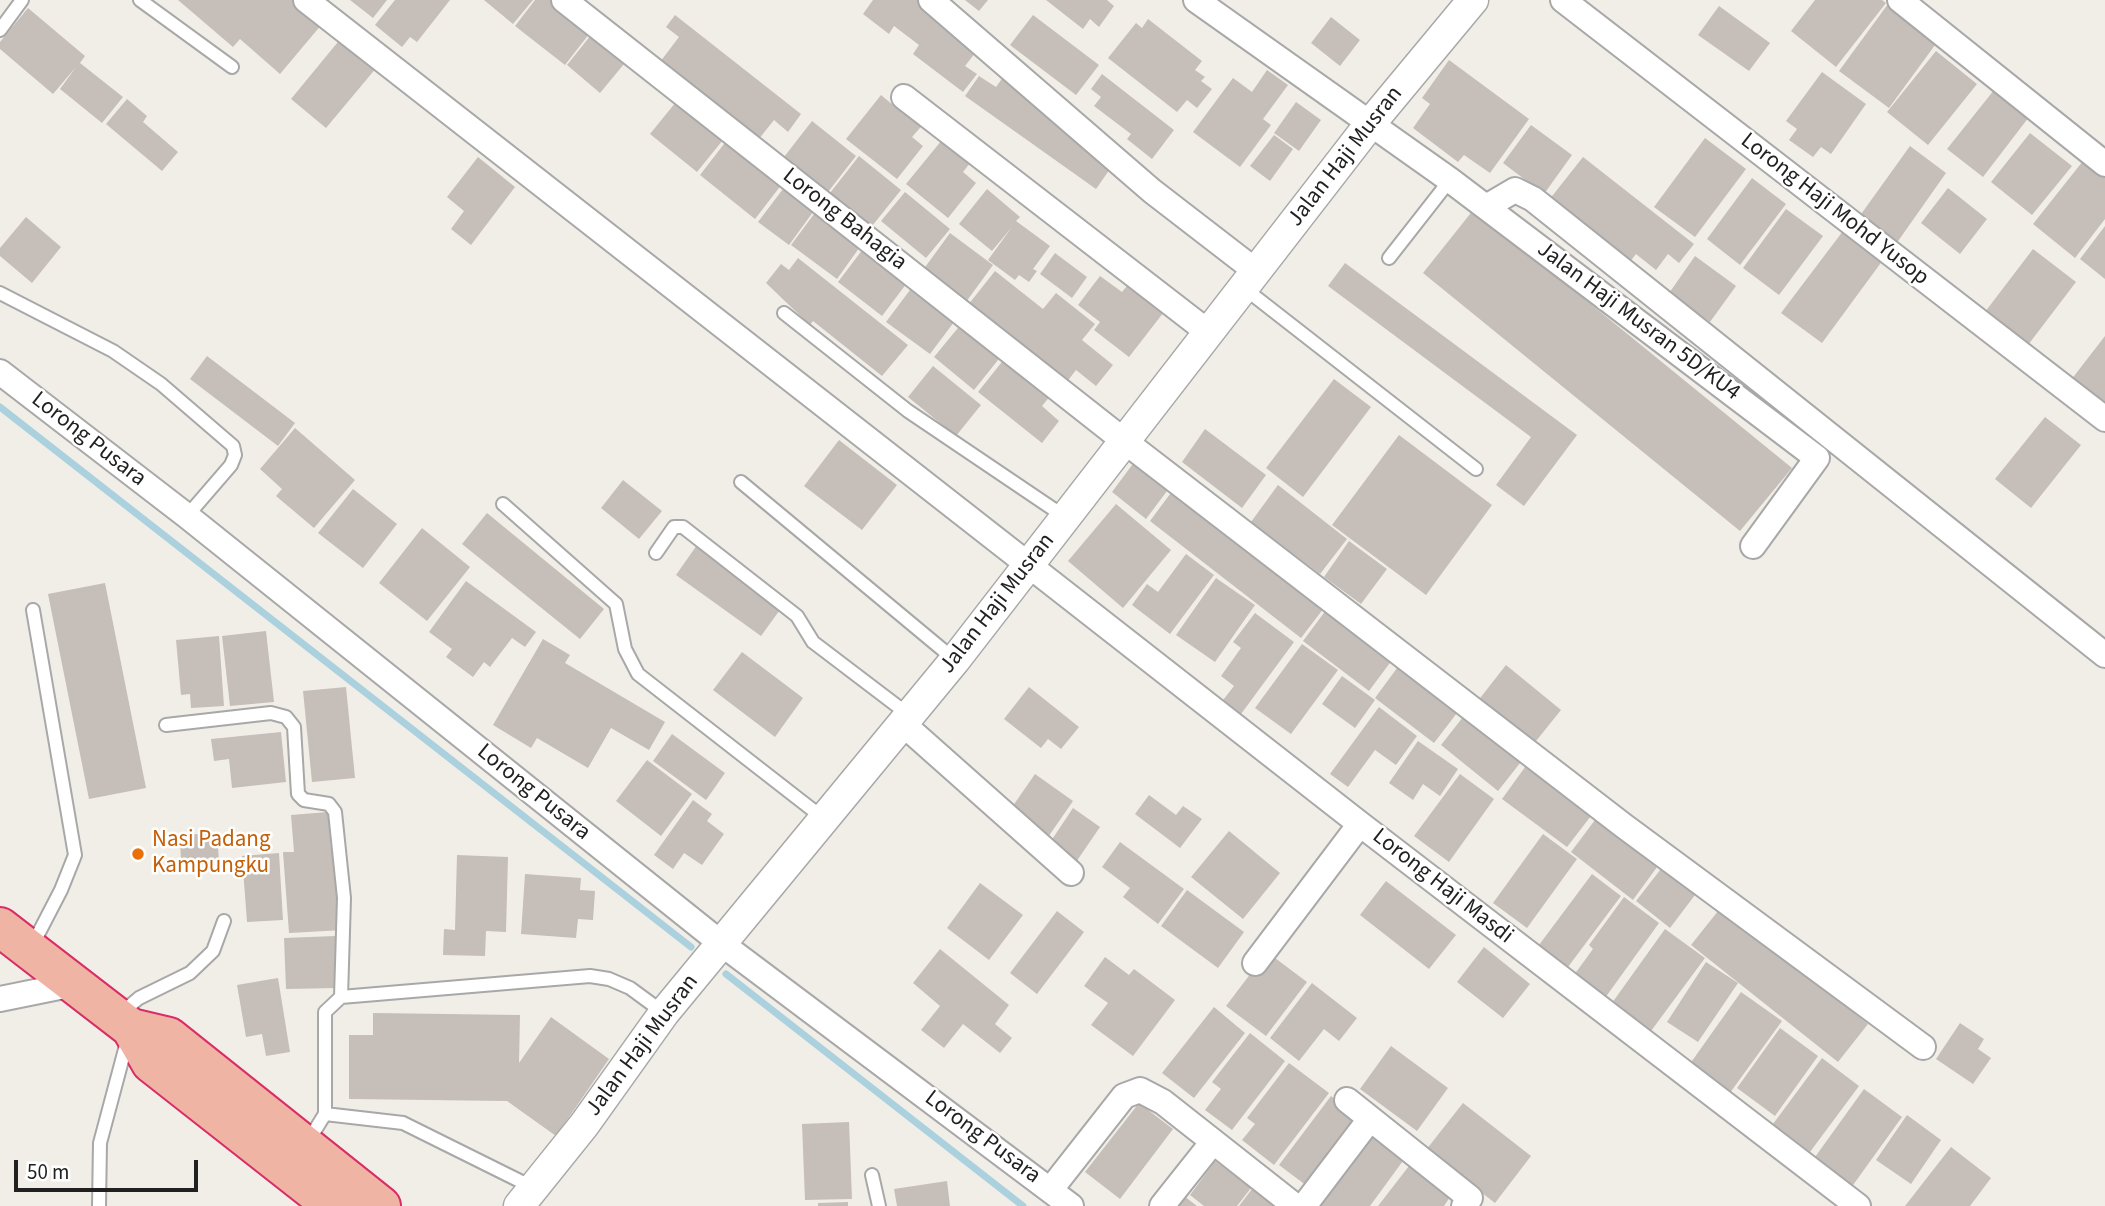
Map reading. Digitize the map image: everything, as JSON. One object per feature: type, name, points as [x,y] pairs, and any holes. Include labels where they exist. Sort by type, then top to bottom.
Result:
[{"type":"highway","points":[[0,927],[124,1022],[150,1063],[359,1203]]},
{"type":"highway","points":[[295,1158],[303,1206]]},
{"type":"street","name":"Lorong Haji Masdi","points":[[306,0],[1360,824],[1858,1206]]},
{"type":"street","name":"Lorong Bahagia","points":[[564,0],[1123,440],[1624,825],[1923,1047]]},
{"type":"street","points":[[931,0],[1220,246],[1248,274]]},
{"type":"street","name":"Jalan Haji Musran 5D/KU4","points":[[1196,0],[1450,180],[1817,458],[1753,546]]},
{"type":"street","name":"Jalan Haji Musran","points":[[527,1197],[664,1013],[823,818],[902,714],[955,660],[1030,564],[1208,332],[1248,274],[1473,0]]},
{"type":"street","name":"Lorong Haji Mohd Yusop","points":[[1563,0],[2105,419]]},
{"type":"street","points":[[1900,0],[2105,164]]},
{"type":"street","points":[[904,97],[1208,332]]},
{"type":"street","points":[[1486,207],[1515,190],[1532,199],[2105,655]]},
{"type":"street","name":"Lorong Pusara","points":[[0,372],[187,516],[722,944],[1071,1206]]},
{"type":"street","points":[[902,714],[1071,873]]},
{"type":"street","points":[[1255,963],[1360,824]]},
{"type":"street","points":[[0,999],[74,984]]},
{"type":"street","points":[[1051,1189],[1124,1096],[1140,1090],[1163,1102],[1295,1206]]},
{"type":"street","points":[[1347,1100],[1470,1198],[1464,1206]]},
{"type":"street","points":[[1304,1206],[1370,1119]]},
{"type":"street","points":[[1163,1206],[1212,1143]]},
{"type":"lane","points":[[0,30],[22,0]]},
{"type":"lane","points":[[140,0],[232,66]]},
{"type":"lane","points":[[1389,258],[1450,180]]},
{"type":"lane","points":[[1248,274],[1476,469]]},
{"type":"lane","points":[[0,293],[113,351],[161,384],[233,446],[235,455],[231,465],[187,516]]},
{"type":"lane","points":[[784,313],[908,411],[1065,517]]},
{"type":"lane","points":[[741,482],[955,660]]},
{"type":"lane","points":[[503,504],[616,604],[625,649],[638,674],[823,818]]},
{"type":"lane","points":[[656,553],[674,527],[683,527],[797,616],[813,642],[876,689],[902,714]]},
{"type":"lane","points":[[30,950],[61,890],[75,855],[33,610]]},
{"type":"lane","points":[[166,725],[271,713],[286,717],[294,727],[298,794],[304,800],[328,804],[335,812],[344,898],[341,998]]},
{"type":"lane","points":[[99,1206],[100,1143],[124,1022],[139,999],[190,973],[213,951],[225,921]]},
{"type":"lane","points":[[295,1158],[325,1114],[325,1012],[341,998],[590,976],[609,979],[630,988],[664,1013]]},
{"type":"lane","points":[[325,1114],[402,1123],[428,1133],[527,1197]]},
{"type":"lane","points":[[872,1175],[879,1206]]},
{"type":"building","points":[[178,0],[295,0],[322,24],[280,74],[240,39],[233,47]]},
{"type":"building","points":[[350,0],[387,0],[373,18]]},
{"type":"building","points":[[395,0],[450,0],[417,42],[410,37],[402,47],[375,25]]},
{"type":"building","points":[[484,0],[533,0],[513,24]]},
{"type":"building","points":[[535,0],[555,0],[593,29],[565,65],[515,26]]},
{"type":"building","points":[[873,0],[941,0],[979,48],[965,66],[977,74],[963,92],[913,54],[919,45],[894,26],[889,34],[863,14]]},
{"type":"building","points":[[965,0],[988,0],[979,11]]},
{"type":"building","points":[[1046,0],[1107,0],[1114,6],[1099,27],[1090,19],[1083,29]]},
{"type":"building","points":[[1815,0],[1882,0],[1886,3],[1836,67],[1791,31]]},
{"type":"building","points":[[1888,4],[1938,41],[1889,108],[1839,71]]},
{"type":"building","points":[[1719,6],[1770,43],[1749,71],[1698,35]]},
{"type":"building","points":[[28,8],[85,56],[80,63],[123,97],[102,123],[60,89],[76,67],[53,94],[0,49],[0,42]]},
{"type":"building","points":[[675,15],[801,114],[788,132],[774,120],[758,140],[660,62],[679,37],[666,27]]},
{"type":"building","points":[[1033,15],[1099,65],[1076,95],[1010,45]]},
{"type":"building","points":[[1331,17],[1360,40],[1340,66],[1311,43]]},
{"type":"building","points":[[1148,19],[1202,61],[1195,70],[1205,77],[1201,81],[1212,89],[1197,108],[1187,100],[1177,112],[1108,58],[1136,23],[1142,28]]},
{"type":"building","points":[[595,30],[629,58],[600,93],[567,65]]},
{"type":"building","points":[[342,37],[377,67],[326,128],[291,99]]},
{"type":"building","points":[[1936,51],[1977,84],[1928,145],[1887,112]]},
{"type":"building","points":[[1449,60],[1529,119],[1490,173],[1464,155],[1458,162],[1413,128],[1430,104],[1422,98]]},
{"type":"building","points":[[1011,66],[1104,132],[1096,144],[1117,159],[1096,189],[965,96],[979,76],[996,87]]},
{"type":"building","points":[[1267,70],[1288,85],[1263,119],[1271,125],[1240,167],[1193,132],[1233,78],[1252,92]]},
{"type":"building","points":[[1822,72],[1866,104],[1831,154],[1821,147],[1813,157],[1789,140],[1797,129],[1786,121]]},
{"type":"building","points":[[1102,74],[1174,130],[1152,159],[1127,139],[1131,134],[1094,106],[1101,97],[1091,89]]},
{"type":"building","points":[[1994,90],[2029,117],[1983,177],[1947,149]]},
{"type":"building","points":[[881,95],[899,110],[904,104],[926,121],[912,137],[923,146],[897,179],[846,139]]},
{"type":"building","points":[[680,97],[727,135],[697,172],[650,134]]},
{"type":"building","points":[[127,99],[147,116],[143,122],[178,152],[162,171],[106,124]]},
{"type":"building","points":[[1296,102],[1321,120],[1299,151],[1274,133]]},
{"type":"building","points":[[812,121],[856,156],[828,192],[784,157]]},
{"type":"building","points":[[1531,125],[1572,155],[1544,194],[1503,163]]},
{"type":"building","points":[[2030,133],[2072,166],[2032,215],[1991,182]]},
{"type":"building","points":[[946,135],[974,158],[963,172],[976,183],[948,218],[906,184]]},
{"type":"building","points":[[1274,135],[1293,149],[1270,181],[1250,166]]},
{"type":"building","points":[[1705,138],[1746,169],[1695,237],[1654,207]]},
{"type":"building","points":[[727,140],[782,184],[755,219],[700,175]]},
{"type":"building","points":[[1910,146],[1946,173],[1896,244],[1859,217]]},
{"type":"building","points":[[859,156],[901,190],[872,226],[830,193]]},
{"type":"building","points":[[478,157],[515,187],[471,245],[451,229],[464,211],[447,197]]},
{"type":"building","points":[[1583,157],[1694,244],[1679,263],[1668,254],[1656,270],[1636,254],[1629,263],[1549,200]]},
{"type":"building","points":[[2083,161],[2105,178],[2105,219],[2075,258],[2033,224]]},
{"type":"building","points":[[1752,178],[1786,204],[1740,265],[1707,239]]},
{"type":"building","points":[[786,185],[816,208],[789,245],[758,222]]},
{"type":"building","points":[[1948,188],[1987,219],[1960,254],[1921,223]]},
{"type":"building","points":[[987,189],[1020,217],[1016,221],[1050,246],[1033,269],[1037,271],[1029,282],[1019,275],[1015,280],[988,260],[1012,227],[992,251],[959,224]]},
{"type":"building","points":[[905,192],[950,229],[926,258],[881,221]]},
{"type":"building","points":[[1474,209],[1792,468],[1740,531],[1423,273]]},
{"type":"building","points":[[1786,209],[1823,236],[1779,295],[1743,268]]},
{"type":"building","points":[[817,210],[862,244],[837,279],[791,245]]},
{"type":"building","points":[[26,217],[61,247],[32,283],[0,256],[0,248]]},
{"type":"building","points":[[2105,226],[2105,279],[2080,259]]},
{"type":"building","points":[[1843,231],[1883,260],[1822,343],[1781,313]]},
{"type":"building","points":[[950,233],[993,265],[966,302],[923,270]]},
{"type":"building","points":[[866,245],[910,279],[882,316],[838,282]]},
{"type":"building","points":[[2033,249],[2076,282],[2028,345],[1985,312]]},
{"type":"building","points":[[1055,253],[1087,277],[1072,298],[1040,274]]},
{"type":"building","points":[[1695,256],[1736,286],[1710,322],[1686,305],[1665,299]]},
{"type":"building","points":[[798,258],[908,345],[882,376],[813,321],[810,325],[766,283],[781,264],[789,270]]},
{"type":"building","points":[[1345,263],[1577,435],[1524,506],[1496,485],[1531,437],[1328,286]]},
{"type":"building","points":[[995,271],[1043,309],[1056,293],[1095,324],[1082,340],[1113,365],[1096,386],[1076,370],[1066,383],[968,305]]},
{"type":"building","points":[[1100,276],[1122,292],[1131,281],[1167,308],[1129,357],[1094,330],[1100,322],[1078,305]]},
{"type":"building","points":[[913,286],[957,318],[930,354],[886,322]]},
{"type":"building","points":[[962,323],[1002,355],[974,390],[934,357]]},
{"type":"building","points":[[2105,336],[2105,408],[2071,380]]},
{"type":"building","points":[[207,356],[295,423],[278,446],[190,379]]},
{"type":"building","points":[[1005,358],[1051,395],[1042,406],[1059,421],[1042,443],[978,392]]},
{"type":"building","points":[[933,366],[981,405],[956,436],[908,397]]},
{"type":"building","points":[[1334,379],[1371,407],[1303,497],[1266,468]]},
{"type":"building","points":[[2045,417],[2081,445],[2031,508],[1995,479]]},
{"type":"building","points":[[295,428],[355,480],[314,528],[276,496],[282,489],[260,469]]},
{"type":"building","points":[[1205,429],[1266,475],[1242,508],[1182,462]]},
{"type":"building","points":[[1399,435],[1492,505],[1426,595],[1332,525]]},
{"type":"building","points":[[839,440],[897,485],[862,530],[804,486]]},
{"type":"building","points":[[1138,457],[1173,483],[1146,519],[1112,492]]},
{"type":"building","points":[[623,480],[662,511],[639,539],[601,508]]},
{"type":"building","points":[[1278,485],[1347,539],[1320,574],[1251,522]]},
{"type":"building","points":[[1176,486],[1327,604],[1301,638],[1150,521]]},
{"type":"building","points":[[353,489],[397,524],[363,568],[318,533]]},
{"type":"building","points":[[1116,504],[1171,550],[1123,608],[1068,561]]},
{"type":"building","points":[[487,513],[604,609],[580,639],[462,544]]},
{"type":"building","points":[[422,528],[470,567],[427,621],[379,583]]},
{"type":"building","points":[[1349,541],[1387,569],[1361,604],[1324,577]]},
{"type":"building","points":[[697,545],[782,607],[761,636],[676,575]]},
{"type":"building","points":[[1186,554],[1214,575],[1170,634],[1132,605],[1147,584],[1158,592]]},
{"type":"building","points":[[1216,578],[1255,605],[1215,662],[1176,635]]},
{"type":"building","points":[[466,581],[536,632],[525,647],[512,638],[490,667],[484,662],[473,677],[446,657],[452,649],[429,632]]},
{"type":"building","points":[[105,583],[146,788],[89,799],[48,594]]},
{"type":"building","points":[[1329,606],[1395,656],[1369,691],[1303,641]]},
{"type":"building","points":[[1255,613],[1294,642],[1241,714],[1223,700],[1234,686],[1221,676],[1241,648],[1233,642]]},
{"type":"building","points":[[266,631],[274,702],[230,706],[222,636]]},
{"type":"building","points":[[219,636],[224,706],[191,708],[190,694],[181,695],[176,640]]},
{"type":"building","points":[[543,639],[570,655],[565,663],[665,722],[649,750],[611,728],[588,768],[537,738],[531,748],[493,725]]},
{"type":"building","points":[[1302,644],[1338,670],[1291,734],[1255,708]]},
{"type":"building","points":[[742,652],[803,698],[775,737],[713,690]]},
{"type":"building","points":[[1400,664],[1460,709],[1434,743],[1375,698]]},
{"type":"building","points":[[1506,665],[1561,710],[1532,746],[1477,702]]},
{"type":"building","points":[[1342,676],[1375,700],[1355,728],[1322,704]]},
{"type":"building","points":[[346,687],[355,778],[312,782],[303,691]]},
{"type":"building","points":[[1029,687],[1079,727],[1061,749],[1048,739],[1041,748],[1004,719]]},
{"type":"building","points":[[1379,707],[1417,736],[1396,765],[1375,750],[1348,787],[1330,774]]},
{"type":"building","points":[[1467,712],[1524,758],[1498,791],[1441,745]]},
{"type":"building","points":[[281,732],[286,782],[232,788],[229,759],[214,761],[211,739]]},
{"type":"building","points":[[672,734],[725,773],[706,800],[653,761]]},
{"type":"building","points":[[1418,741],[1458,769],[1440,796],[1423,784],[1413,800],[1389,783]]},
{"type":"building","points":[[647,760],[692,794],[661,836],[616,801]]},
{"type":"building","points":[[1528,763],[1594,812],[1567,847],[1502,799]]},
{"type":"building","points":[[1035,774],[1073,801],[1046,840],[1008,813]]},
{"type":"building","points":[[1460,774],[1494,799],[1449,862],[1414,836]]},
{"type":"building","points":[[1149,795],[1176,815],[1183,806],[1202,819],[1180,848],[1135,814]]},
{"type":"building","points":[[693,800],[712,814],[707,821],[724,834],[702,865],[684,853],[673,869],[654,855]]},
{"type":"building","points":[[1073,808],[1100,827],[1074,865],[1047,847]]},
{"type":"building","points":[[328,812],[331,849],[338,849],[344,930],[289,933],[283,852],[294,852],[291,815]]},
{"type":"building","points":[[1598,816],[1660,863],[1633,900],[1571,852]]},
{"type":"building","points":[[1229,831],[1280,873],[1243,919],[1191,877]]},
{"type":"building","points":[[217,833],[219,861],[181,863],[180,835]]},
{"type":"building","points":[[1543,834],[1577,859],[1527,928],[1493,903]]},
{"type":"building","points":[[1120,842],[1184,889],[1158,924],[1123,897],[1130,888],[1102,867]]},
{"type":"building","points":[[279,853],[283,920],[247,922],[242,856]]},
{"type":"building","points":[[457,855],[508,857],[506,932],[486,931],[485,956],[443,955],[444,929],[455,930]]},
{"type":"building","points":[[1664,865],[1698,891],[1670,928],[1636,901]]},
{"type":"building","points":[[525,874],[581,878],[580,890],[595,891],[593,920],[578,919],[576,938],[521,934]]},
{"type":"building","points":[[1592,874],[1621,896],[1568,967],[1539,945]]},
{"type":"building","points":[[1386,881],[1456,935],[1429,969],[1360,915]]},
{"type":"building","points":[[980,883],[1023,915],[989,960],[947,928]]},
{"type":"building","points":[[1187,890],[1244,932],[1218,968],[1161,926]]},
{"type":"building","points":[[1624,897],[1659,923],[1605,998],[1574,975],[1593,949],[1589,945]]},
{"type":"building","points":[[1722,906],[1868,1024],[1838,1062],[1691,945]]},
{"type":"building","points":[[1057,911],[1084,932],[1037,994],[1010,973]]},
{"type":"building","points":[[1665,929],[1705,958],[1651,1031],[1612,1003]]},
{"type":"building","points":[[335,936],[338,988],[286,989],[284,938]]},
{"type":"building","points":[[1484,947],[1530,984],[1503,1018],[1457,982]]},
{"type":"building","points":[[940,949],[1009,1005],[995,1024],[1012,1038],[1000,1053],[963,1024],[944,1048],[921,1030],[940,1006],[913,983]]},
{"type":"building","points":[[1267,952],[1307,982],[1266,1036],[1226,1006]]},
{"type":"building","points":[[1105,957],[1129,975],[1134,969],[1175,1000],[1133,1056],[1091,1025],[1108,1003],[1084,986]]},
{"type":"building","points":[[1706,962],[1738,983],[1698,1042],[1667,1022]]},
{"type":"building","points":[[278,978],[290,1052],[266,1056],[262,1034],[246,1037],[237,985]]},
{"type":"building","points":[[1312,983],[1357,1018],[1339,1041],[1324,1029],[1299,1061],[1270,1038]]},
{"type":"building","points":[[1741,992],[1782,1021],[1727,1097],[1687,1068]]},
{"type":"building","points":[[1214,1007],[1245,1033],[1194,1098],[1162,1073]]},
{"type":"building","points":[[373,1013],[520,1015],[519,1063],[551,1017],[609,1059],[556,1136],[507,1101],[349,1099],[349,1035],[373,1035]]},
{"type":"building","points":[[1960,1023],[1984,1039],[1978,1049],[1991,1058],[1973,1084],[1936,1059]]},
{"type":"building","points":[[1780,1028],[1818,1056],[1775,1116],[1737,1088]]},
{"type":"building","points":[[1250,1033],[1285,1061],[1232,1130],[1205,1110],[1221,1089],[1212,1082]]},
{"type":"building","points":[[1391,1046],[1448,1088],[1417,1131],[1360,1089]]},
{"type":"building","points":[[1822,1058],[1859,1086],[1810,1152],[1773,1124]]},
{"type":"building","points":[[1289,1063],[1329,1093],[1274,1165],[1242,1140],[1255,1124],[1247,1118]]},
{"type":"building","points":[[1864,1089],[1902,1117],[1848,1192],[1810,1164]]},
{"type":"building","points":[[1331,1096],[1364,1121],[1311,1189],[1279,1165]]},
{"type":"building","points":[[1139,1103],[1173,1129],[1120,1199],[1085,1172]]},
{"type":"building","points":[[1463,1103],[1531,1156],[1495,1203],[1426,1150]]},
{"type":"building","points":[[1907,1115],[1941,1140],[1911,1184],[1876,1160]]},
{"type":"building","points":[[849,1122],[852,1199],[805,1200],[802,1124]]},
{"type":"building","points":[[1370,1125],[1408,1154],[1370,1206],[1320,1206],[1314,1201]]},
{"type":"building","points":[[1951,1147],[1991,1178],[1970,1206],[1905,1206]]},
{"type":"building","points":[[1215,1161],[1251,1188],[1237,1206],[1204,1206],[1190,1195]]},
{"type":"building","points":[[1409,1166],[1450,1197],[1444,1206],[1378,1206]]},
{"type":"building","points":[[947,1181],[950,1206],[897,1206],[894,1189]]},
{"type":"building","points":[[1255,1185],[1281,1206],[1239,1206]]},
{"type":"building","points":[[1184,1196],[1197,1206],[1176,1206]]},
{"type":"building","points":[[848,1202],[848,1206],[818,1206],[818,1203]]},
{"type":"waterway","points":[[0,407],[691,947]]},
{"type":"waterway","points":[[726,974],[1023,1206]]},
{"type":"place","name":"Nasi Padang Kampungku","points":[[138,854]]}]
